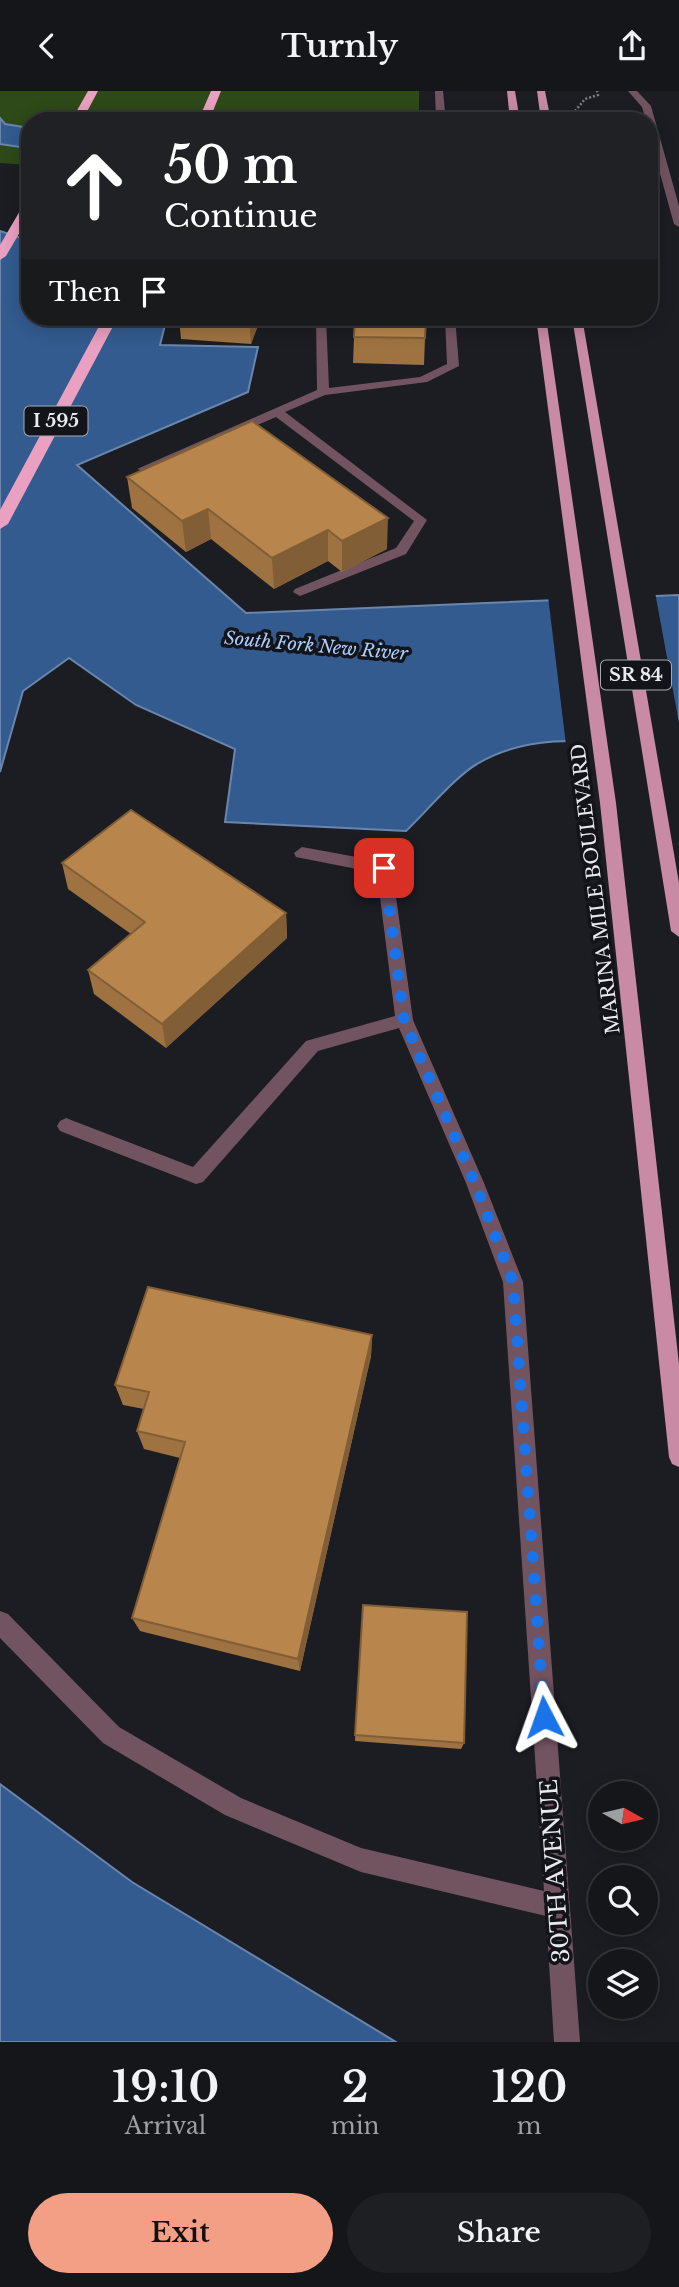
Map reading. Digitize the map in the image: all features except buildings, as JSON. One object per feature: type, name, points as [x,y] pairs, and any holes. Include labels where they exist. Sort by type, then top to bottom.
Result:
[{"type":"highway","points":[[81,112],[93,91]]},
{"type":"highway","points":[[208,112],[216,91]]},
{"type":"highway","points":[[0,256],[21,220]]},
{"type":"highway","name":"I 595","points":[[0,524],[106,326]]},
{"type":"main road","points":[[511,91],[514,112]]},
{"type":"main road","points":[[541,91],[544,112]]},
{"type":"main road","name":"MARINA MILE BOULEVARD","points":[[542,326],[608,803],[679,1457]]},
{"type":"main road","name":"SR 84","points":[[578,326],[679,931]]},
{"type":"street","points":[[439,91],[440,112]]},
{"type":"street","points":[[633,92],[649,91]]},
{"type":"street","points":[[633,92],[646,106],[648,112]]},
{"type":"street","points":[[658,146],[679,224]]},
{"type":"street","points":[[321,326],[323,392]]},
{"type":"street","points":[[143,468],[323,392],[423,380],[453,366],[451,326]]},
{"type":"street","points":[[277,412],[421,520],[401,551],[300,592]]},
{"type":"street","name":"30TH AVENUE","points":[[302,853],[384,868],[404,1020],[475,1183],[513,1282],[567,2042]]},
{"type":"street","points":[[66,1126],[196,1176],[312,1046],[404,1020]]},
{"type":"street","points":[[0,1622],[111,1735],[233,1807],[361,1860],[558,1907]]},
{"type":"path","points":[[575,112],[585,99],[598,95],[597,91]]},
{"type":"green space","points":[[0,91],[419,91],[419,112],[21,112],[21,164],[0,163]]},
{"type":"water","points":[[0,118],[5,124],[21,127],[20,147],[0,144]]},
{"type":"water","name":"South Fork New River","points":[[0,231],[21,238],[21,326],[165,326],[160,345],[258,347],[248,392],[77,465],[246,613],[679,595],[679,746],[602,741],[549,742],[500,753],[469,769],[406,831],[225,822],[235,749],[136,705],[69,658],[23,691],[0,772]]},
{"type":"water","points":[[0,1784],[132,1882],[396,2042],[0,2042]]},
{"type":"pier","points":[[655,592],[679,723],[679,749],[566,745],[548,596]]},
{"type":"route","points":[[384,868],[404,1020],[475,1183],[513,1282],[544,1717]]}]
